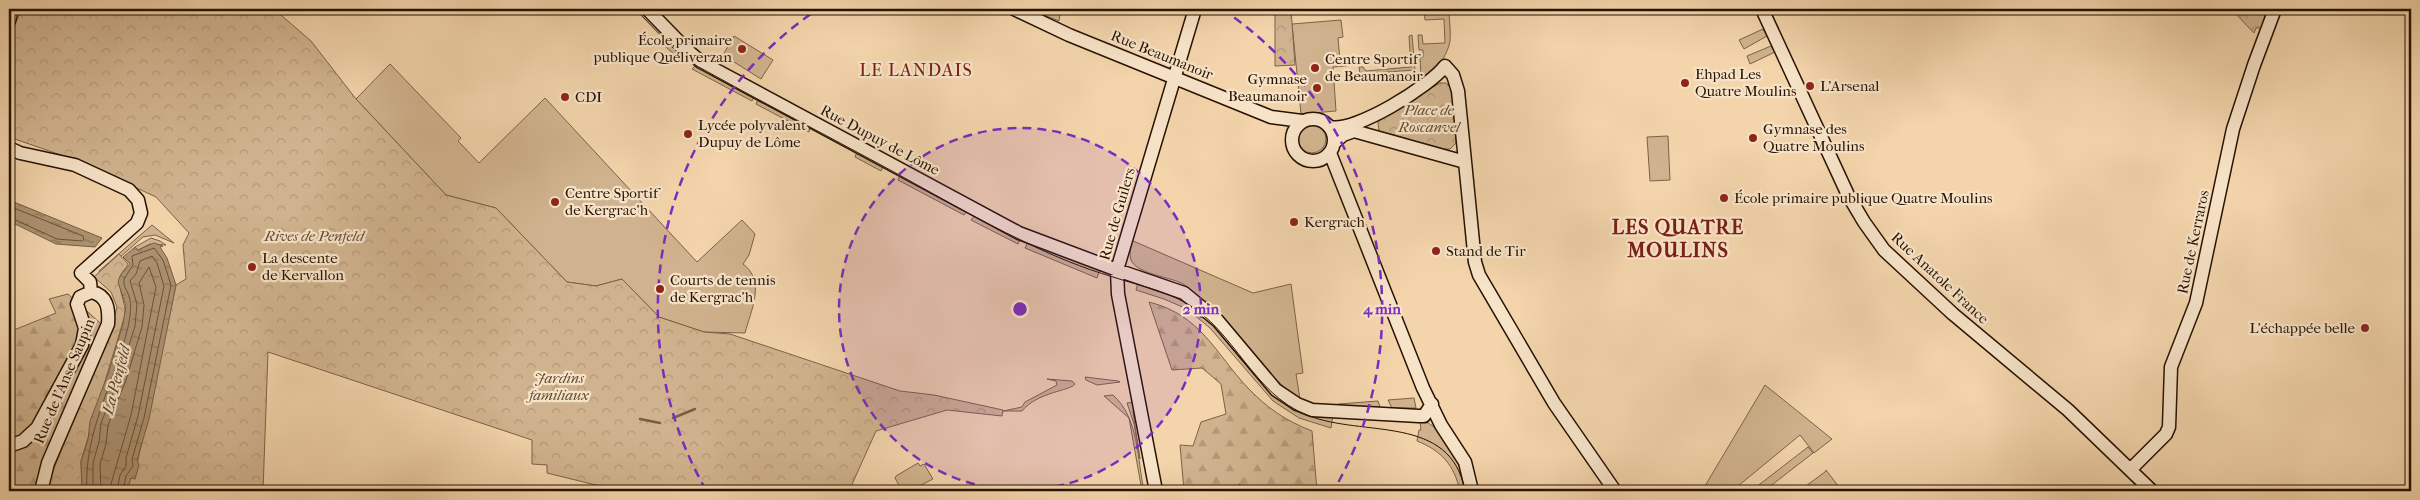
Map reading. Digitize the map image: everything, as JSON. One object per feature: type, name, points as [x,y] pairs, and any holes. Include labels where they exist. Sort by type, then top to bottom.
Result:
[{"type":"main road","points":[[9,21],[12,9]]},
{"type":"main road","name":"Rue Dupuy de Lôme","points":[[647,9],[687,50],[702,62],[1020,233],[1184,293],[1199,303],[1218,321],[1276,390],[1297,404],[1312,410],[1428,410]]},
{"type":"main road","name":"Rue Beaumanoir","points":[[1014,9],[1062,32],[1278,119],[1302,121]]},
{"type":"main road","name":"Rue de Guilers","points":[[1156,491],[1118,294],[1117,270],[1173,76],[1195,9]]},
{"type":"main road","name":"Rue Anatole France","points":[[1762,9],[1848,194],[1864,222],[1884,250],[1953,314],[2068,410],[2152,491]]},
{"type":"main road","name":"Rue de Kerraros","points":[[2131,469],[2166,434],[2169,427],[2170,367],[2196,303],[2233,128],[2275,9]]},
{"type":"main road","points":[[1351,207],[1331,172],[1316,161],[1309,161],[1299,156],[1292,146],[1292,135],[1302,121],[1314,118],[1320,119],[1330,127],[1345,126],[1376,114],[1430,81],[1445,66],[1450,70],[1456,82],[1475,262],[1479,275],[1554,402],[1615,491]]},
{"type":"main road","points":[[1376,114],[1370,122],[1372,131],[1382,139]]},
{"type":"main road","name":"Rue Beaumanoir","points":[[1278,119],[1292,135]]},
{"type":"main road","points":[[1330,127],[1332,148],[1351,207],[1423,388],[1422,394],[1428,410],[1434,424],[1456,449]]},
{"type":"main road","points":[[1316,161],[1332,148],[1343,134],[1354,131],[1465,162]]},
{"type":"main road","points":[[9,148],[20,153],[46,157],[75,165],[128,190],[138,200],[141,213],[136,223],[81,273],[90,282],[91,292],[80,298],[77,304],[85,328],[82,345],[45,417],[28,437],[9,446]]},
{"type":"main road","name":"Rue de l'Anse Saupin","points":[[41,491],[48,463],[108,324],[106,302],[99,294],[91,292]]},
{"type":"main road","points":[[1428,410],[1441,425],[1465,462],[1472,491]]},
{"type":"green space","name":"Rives de Penfeld","points":[[22,9],[274,9],[311,41],[356,99],[446,195],[496,208],[567,282],[596,286],[622,279],[659,317],[704,332],[730,334],[900,391],[934,395],[1003,410],[1002,416],[947,410],[876,431],[849,491],[620,491],[547,473],[547,465],[532,464],[532,440],[268,352],[263,491],[127,491],[131,477],[134,478],[176,285],[186,279],[183,245],[189,233],[156,197],[81,162],[9,137],[9,37]]},
{"type":"green space","points":[[1029,9],[1061,9],[1059,21]]},
{"type":"green space","points":[[1275,9],[1291,9],[1295,65],[1275,66]]},
{"type":"green space","points":[[1424,9],[1449,9],[1450,41],[1447,52],[1436,68],[1421,77],[1420,57],[1423,57],[1423,50],[1419,50],[1418,35],[1422,35],[1423,44],[1445,43],[1444,19],[1425,20]]},
{"type":"green space","points":[[2231,9],[2268,9],[2262,28],[2256,28],[2254,33]]},
{"type":"green space","name":"Centre Sportif de Beaumanoir","points":[[1341,20],[1343,37],[1338,38],[1340,60],[1347,60],[1347,66],[1333,67],[1336,111],[1301,114],[1292,24]]},
{"type":"green space","points":[[1763,29],[1767,36],[1744,49],[1739,40]]},
{"type":"green space","points":[[667,33],[687,58],[684,63],[659,41]]},
{"type":"green space","points":[[1412,35],[1415,70],[1360,74],[1359,67],[1363,67],[1366,71],[1411,67],[1409,36]]},
{"type":"green space","points":[[734,36],[773,60],[761,79],[723,55]]},
{"type":"green space","points":[[1771,46],[1775,52],[1750,64],[1747,56]]},
{"type":"green space","name":"Centre Sportif de Kergrac'h","points":[[390,64],[461,138],[458,141],[479,163],[545,98],[697,262],[742,220],[755,234],[749,255],[743,264],[750,271],[755,287],[753,306],[745,333],[704,332],[659,317],[622,279],[596,286],[567,282],[496,208],[446,195],[356,99]]},
{"type":"green space","points":[[696,65],[756,93],[752,101],[692,69]]},
{"type":"green space","name":"Place de Roscanvel","points":[[1440,83],[1446,83],[1453,90],[1456,143],[1450,149],[1379,131],[1378,123],[1381,118]]},
{"type":"green space","points":[[760,95],[810,127],[809,132],[756,104]]},
{"type":"green space","points":[[1312,125],[1322,129],[1326,139],[1322,149],[1312,153],[1302,149],[1298,139],[1302,129]]},
{"type":"green space","points":[[1668,136],[1670,180],[1650,181],[1647,137]]},
{"type":"green space","points":[[857,152],[884,164],[881,171],[855,157]]},
{"type":"green space","points":[[901,173],[967,211],[964,215],[898,180]]},
{"type":"green space","points":[[975,215],[1020,239],[1018,244],[971,220]]},
{"type":"green space","points":[[152,225],[174,243],[155,235],[143,237],[101,274],[99,271]]},
{"type":"green space","points":[[151,238],[166,245],[150,244],[138,250],[135,247]]},
{"type":"green space","points":[[1131,240],[1253,293],[1291,284],[1303,373],[1296,374],[1300,399],[1270,374],[1220,316],[1185,285],[1145,271],[1134,264],[1130,258]]},
{"type":"green space","points":[[1028,242],[1100,269],[1097,278],[1025,248]]},
{"type":"green space","points":[[119,254],[128,264],[120,276],[125,315],[81,461],[82,491],[47,491],[47,485],[110,332],[117,307],[111,292],[94,277]]},
{"type":"green space","points":[[1139,279],[1199,306],[1269,386],[1333,414],[1331,428],[1299,418],[1273,401],[1210,328],[1187,309],[1136,290]]},
{"type":"green space","points":[[68,294],[110,332],[47,491],[9,491],[9,332],[56,313],[49,299]]},
{"type":"green space","points":[[1149,302],[1167,308],[1182,316],[1206,337],[1236,375],[1262,402],[1285,418],[1312,431],[1317,491],[1252,491],[1239,484],[1234,491],[1184,491],[1180,445],[1193,446],[1201,422],[1226,414],[1221,384],[1202,368],[1172,370]]},
{"type":"green space","points":[[1085,377],[1120,382],[1097,385],[1086,380]]},
{"type":"green space","points":[[1047,379],[1072,381],[1075,384],[1036,400],[1022,411],[1003,411],[1022,407],[1025,402],[1057,385],[1056,381]]},
{"type":"green space","points":[[1765,385],[1832,439],[1814,453],[1800,435],[1732,491],[1727,487],[1721,491],[1702,491]]},
{"type":"green space","points":[[1113,395],[1122,404],[1129,418],[1104,396]]},
{"type":"green space","points":[[1414,398],[1416,408],[1392,408],[1388,400]]},
{"type":"green space","points":[[1378,401],[1380,407],[1339,406],[1338,404]]},
{"type":"green space","points":[[1135,402],[1133,412],[1140,459],[1134,424],[1127,403]]},
{"type":"green space","points":[[1129,418],[1136,440],[1144,491],[1142,491]]},
{"type":"green space","points":[[1420,420],[1438,430],[1445,439],[1452,450],[1469,491],[1460,491],[1450,466],[1440,454],[1417,441],[1419,430],[1421,430]]},
{"type":"green space","points":[[1808,447],[1813,453],[1764,491],[1751,491]]},
{"type":"green space","points":[[918,463],[920,466],[924,464],[933,479],[919,486],[917,491],[914,485],[902,491],[895,478],[896,476]]},
{"type":"green space","points":[[1826,470],[1842,491],[1799,491],[1825,472]]},
{"type":"water","points":[[9,200],[102,238],[95,247],[56,244],[9,221]]},
{"type":"water","name":"La Penfeld","points":[[154,243],[163,246],[160,247],[167,258],[176,285],[149,419],[137,460],[139,465],[135,479],[131,478],[127,491],[82,491],[81,461],[88,440],[90,421],[108,374],[123,324],[126,306],[118,282],[120,276],[130,264],[123,257],[135,247],[138,250]]},
{"type":"waterway","points":[[673,418],[695,409]]},
{"type":"waterway","points":[[640,419],[660,423]]},
{"type":"tram line","points":[[635,9],[676,51],[697,66],[971,214],[1057,257],[1079,266],[1159,291],[1186,303],[1218,329],[1258,378],[1272,393],[1288,405],[1307,415],[1329,422],[1402,432],[1424,439],[1442,449],[1456,466],[1465,491]]},
{"type":"place","name":"École primaire publique Quéliverzan","points":[[742,49]]},
{"type":"place","name":"Centre Sportif de Beaumanoir","points":[[1315,68]]},
{"type":"place","name":"Ehpad Les Quatre Moulins","points":[[1685,83]]},
{"type":"place","name":"L'Arsenal","points":[[1810,86]]},
{"type":"place","name":"Gymnase Beaumanoir","points":[[1317,88]]},
{"type":"place","name":"CDI","points":[[565,97]]},
{"type":"place","name":"Lycée polyvalent Dupuy de Lôme","points":[[688,134]]},
{"type":"place","name":"Gymnase des Quatre Moulins","points":[[1753,138]]},
{"type":"place","name":"École primaire publique Quatre Moulins","points":[[1724,198]]},
{"type":"place","name":"Centre Sportif de Kergrac'h","points":[[555,202]]},
{"type":"place","name":"Kergrach","points":[[1294,222]]},
{"type":"place","name":"Stand de Tir","points":[[1436,251]]},
{"type":"place","name":"La descente de Kervallon","points":[[252,267]]},
{"type":"place","name":"Courts de tennis de Kergrac'h","points":[[660,289]]},
{"type":"place","name":"L'échappée belle","points":[[2365,328]]},
{"type":"district","name":"LE LANDAIS","points":[[916,70]]},
{"type":"district","name":"LES QUATRE MOULINS","points":[[1678,238]]},
{"type":"park label","name":"Jardins familiaux","points":[[559,386]]}]
